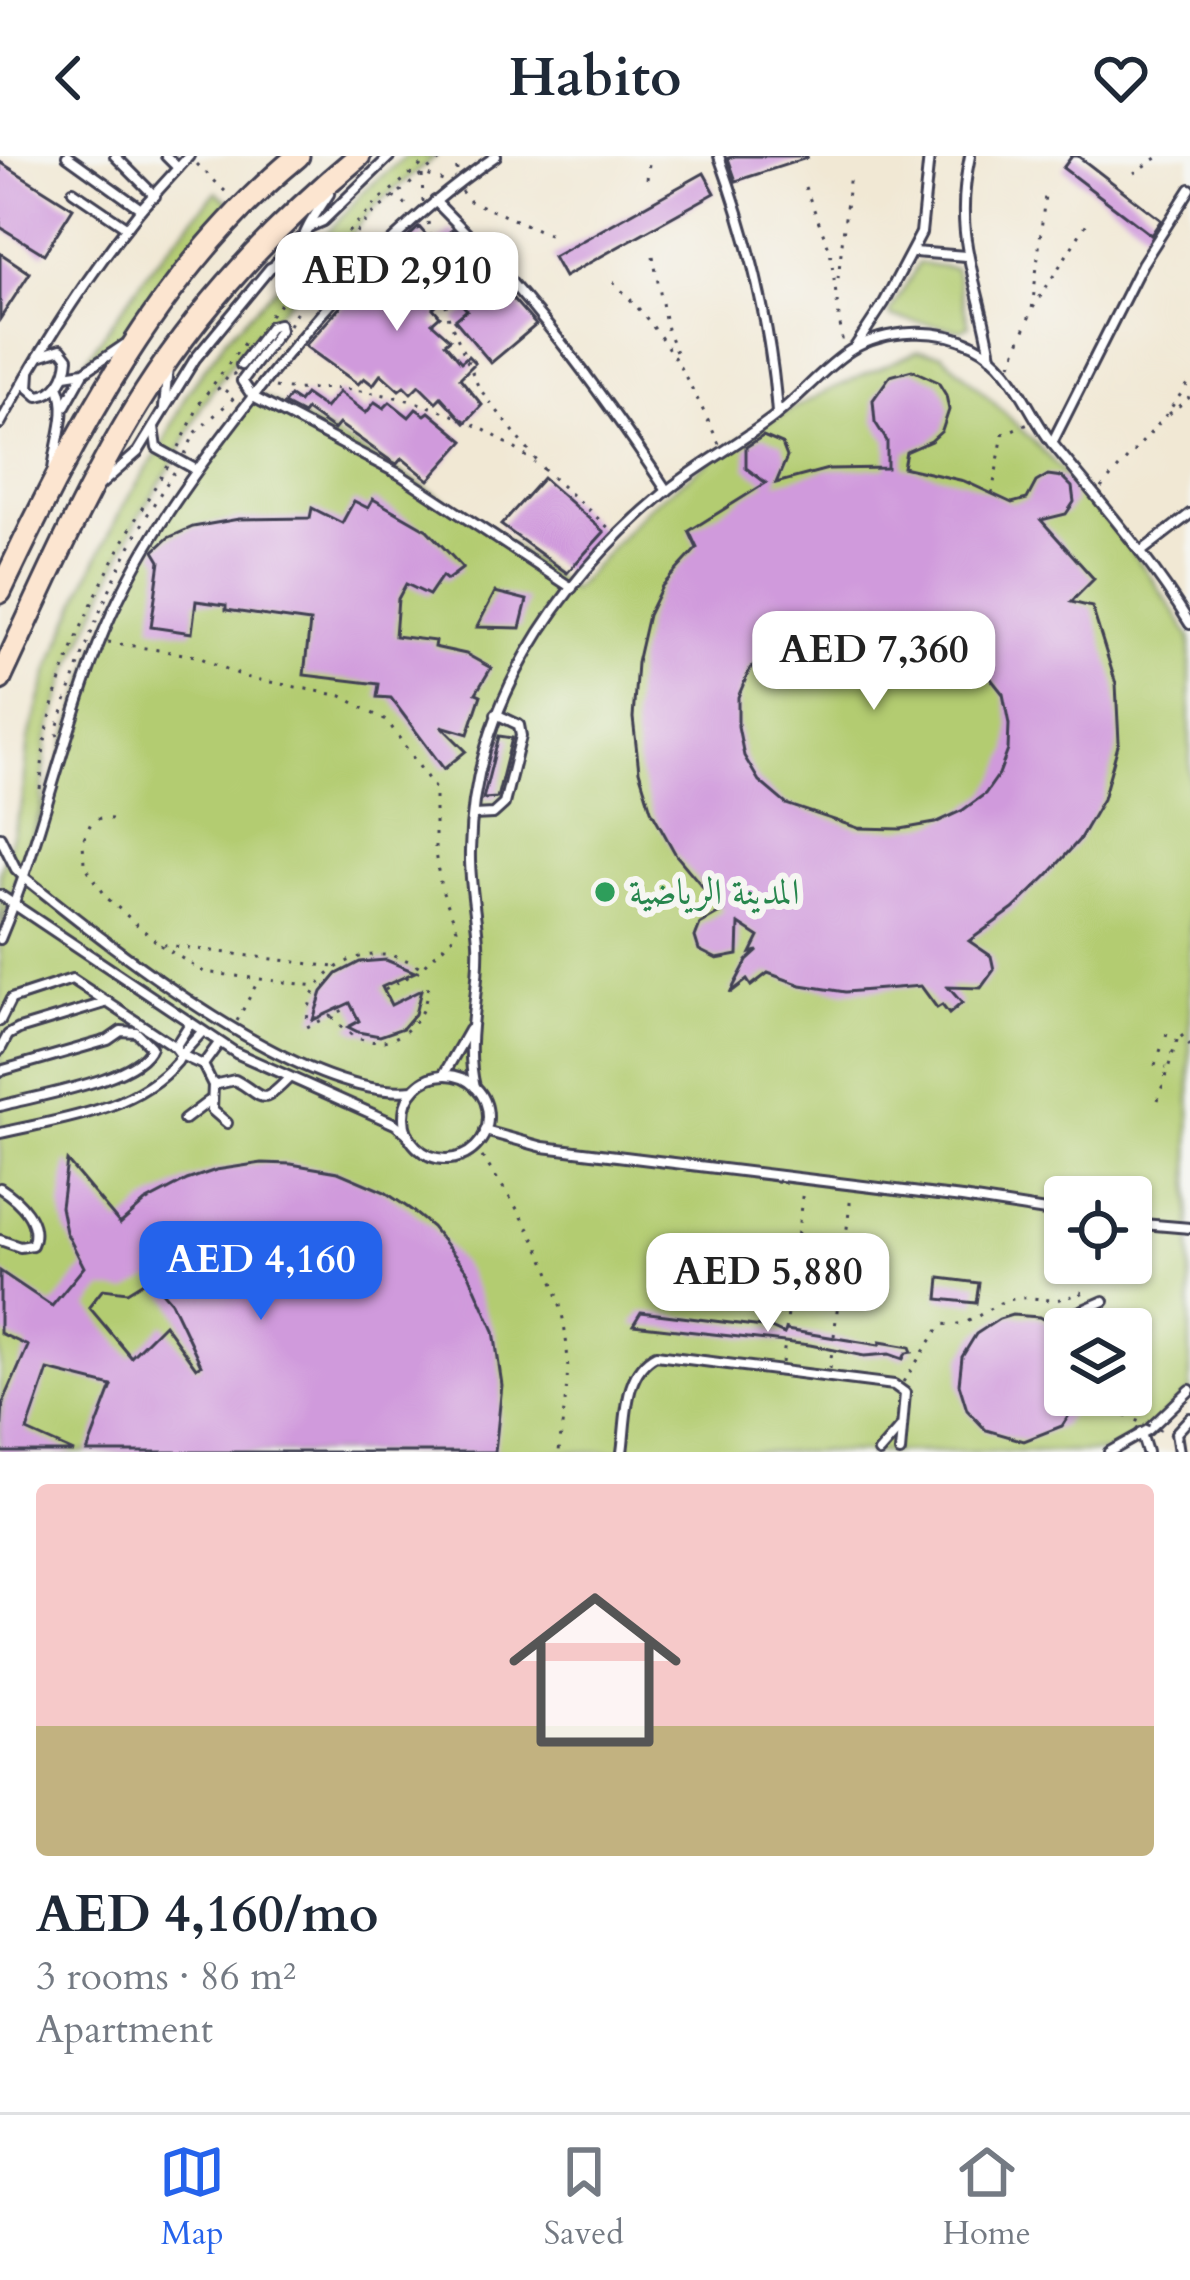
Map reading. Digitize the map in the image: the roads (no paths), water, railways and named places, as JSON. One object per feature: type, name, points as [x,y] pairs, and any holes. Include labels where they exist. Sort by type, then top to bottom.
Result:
[{"type":"main road","points":[[0,592],[90,411],[136,341],[214,239],[298,156]]},
{"type":"main road","points":[[0,679],[91,490],[145,393],[245,264],[354,160]]},
{"type":"lane","points":[[67,156],[141,208]]},
{"type":"lane","points":[[115,156],[155,196]]},
{"type":"lane","points":[[166,156],[178,168]]},
{"type":"lane","points":[[0,424],[34,361],[126,227],[189,156]]},
{"type":"lane","points":[[308,227],[323,221],[390,156]]},
{"type":"lane","points":[[0,939],[26,878],[100,641],[127,579],[195,469],[336,294],[435,201],[496,156]]},
{"type":"lane","points":[[719,156],[765,315],[777,415]]},
{"type":"lane","points":[[0,895],[219,1043],[382,1118],[430,1156],[446,1159],[475,1147],[485,1131],[487,1108],[475,1087],[469,1028],[478,963],[470,853],[482,756],[496,714],[528,650],[572,588],[618,536],[667,491],[777,415],[850,351],[914,252],[926,212],[929,156]]},
{"type":"lane","points":[[970,156],[963,191],[966,256],[991,357]]},
{"type":"lane","points":[[91,490],[109,481],[138,452],[195,359],[300,238],[354,160]]},
{"type":"lane","points":[[1052,443],[1142,264],[1190,189]]},
{"type":"lane","points":[[73,191],[126,227]]},
{"type":"lane","points":[[435,201],[516,283],[561,338],[667,491]]},
{"type":"lane","points":[[300,238],[304,268]]},
{"type":"lane","points":[[914,252],[966,256]]},
{"type":"lane","points":[[270,268],[280,263],[304,268],[336,294]]},
{"type":"lane","points":[[241,365],[271,326],[279,325],[242,381],[253,397],[414,483],[572,588]]},
{"type":"lane","points":[[850,351],[881,338],[931,332],[976,346],[991,357],[1008,371],[1034,419],[1142,551],[1190,624]]},
{"type":"lane","points":[[64,375],[84,372],[136,341]]},
{"type":"lane","points":[[50,349],[61,349],[68,358],[64,375],[45,395],[29,388],[34,361],[50,349]]},
{"type":"lane","points":[[164,408],[168,360]]},
{"type":"lane","points":[[52,486],[57,431],[84,372]]},
{"type":"lane","points":[[58,386],[65,406]]},
{"type":"lane","points":[[154,426],[157,448]]},
{"type":"lane","points":[[138,452],[157,448],[195,469]]},
{"type":"lane","points":[[1142,551],[1190,514]]},
{"type":"lane","points":[[472,815],[493,814],[504,804],[521,736],[519,725],[496,714]]},
{"type":"lane","points":[[0,837],[16,869],[26,878],[137,965],[247,1036],[308,1066],[386,1091],[413,1090],[443,1075],[475,1087]]},
{"type":"lane","points":[[0,1021],[10,999],[63,979],[85,984],[203,1065],[213,1084],[212,1110],[227,1123]]},
{"type":"lane","points":[[0,1050],[8,1035],[19,1029],[108,1002]]},
{"type":"lane","points":[[0,1132],[84,1113],[142,1093],[166,1075],[190,1025]]},
{"type":"lane","points":[[443,1075],[469,1028]]},
{"type":"lane","points":[[0,1071],[107,1040],[122,1031],[136,1032],[151,1047],[141,1063],[93,1082],[0,1106]]},
{"type":"lane","points":[[178,1051],[202,1032]]},
{"type":"lane","points":[[203,1065],[219,1043]]},
{"type":"lane","points":[[213,1084],[235,1080],[253,1096],[265,1098],[289,1078]]},
{"type":"lane","points":[[407,1134],[404,1119],[413,1090]]},
{"type":"lane","points":[[184,1120],[209,1101]]},
{"type":"lane","points":[[485,1131],[543,1147],[1044,1211]]},
{"type":"lane","points":[[0,1188],[33,1221],[37,1234],[32,1246],[0,1240]]},
{"type":"lane","points":[[1152,1225],[1190,1228]]},
{"type":"lane","points":[[1087,1308],[1104,1300]]},
{"type":"lane","points":[[622,1452],[633,1375],[656,1355],[898,1388],[905,1393],[900,1452]]},
{"type":"lane","points":[[1109,1452],[1141,1433],[1190,1390]]},
{"type":"lane","points":[[1179,1452],[1176,1432],[1190,1418]]},
{"type":"lane","points":[[879,1452],[903,1426]]},
{"type":"lane","points":[[1141,1433],[1148,1452]]},
{"type":"place","name":"المدينة الرياضية","points":[[605,892]]}]
